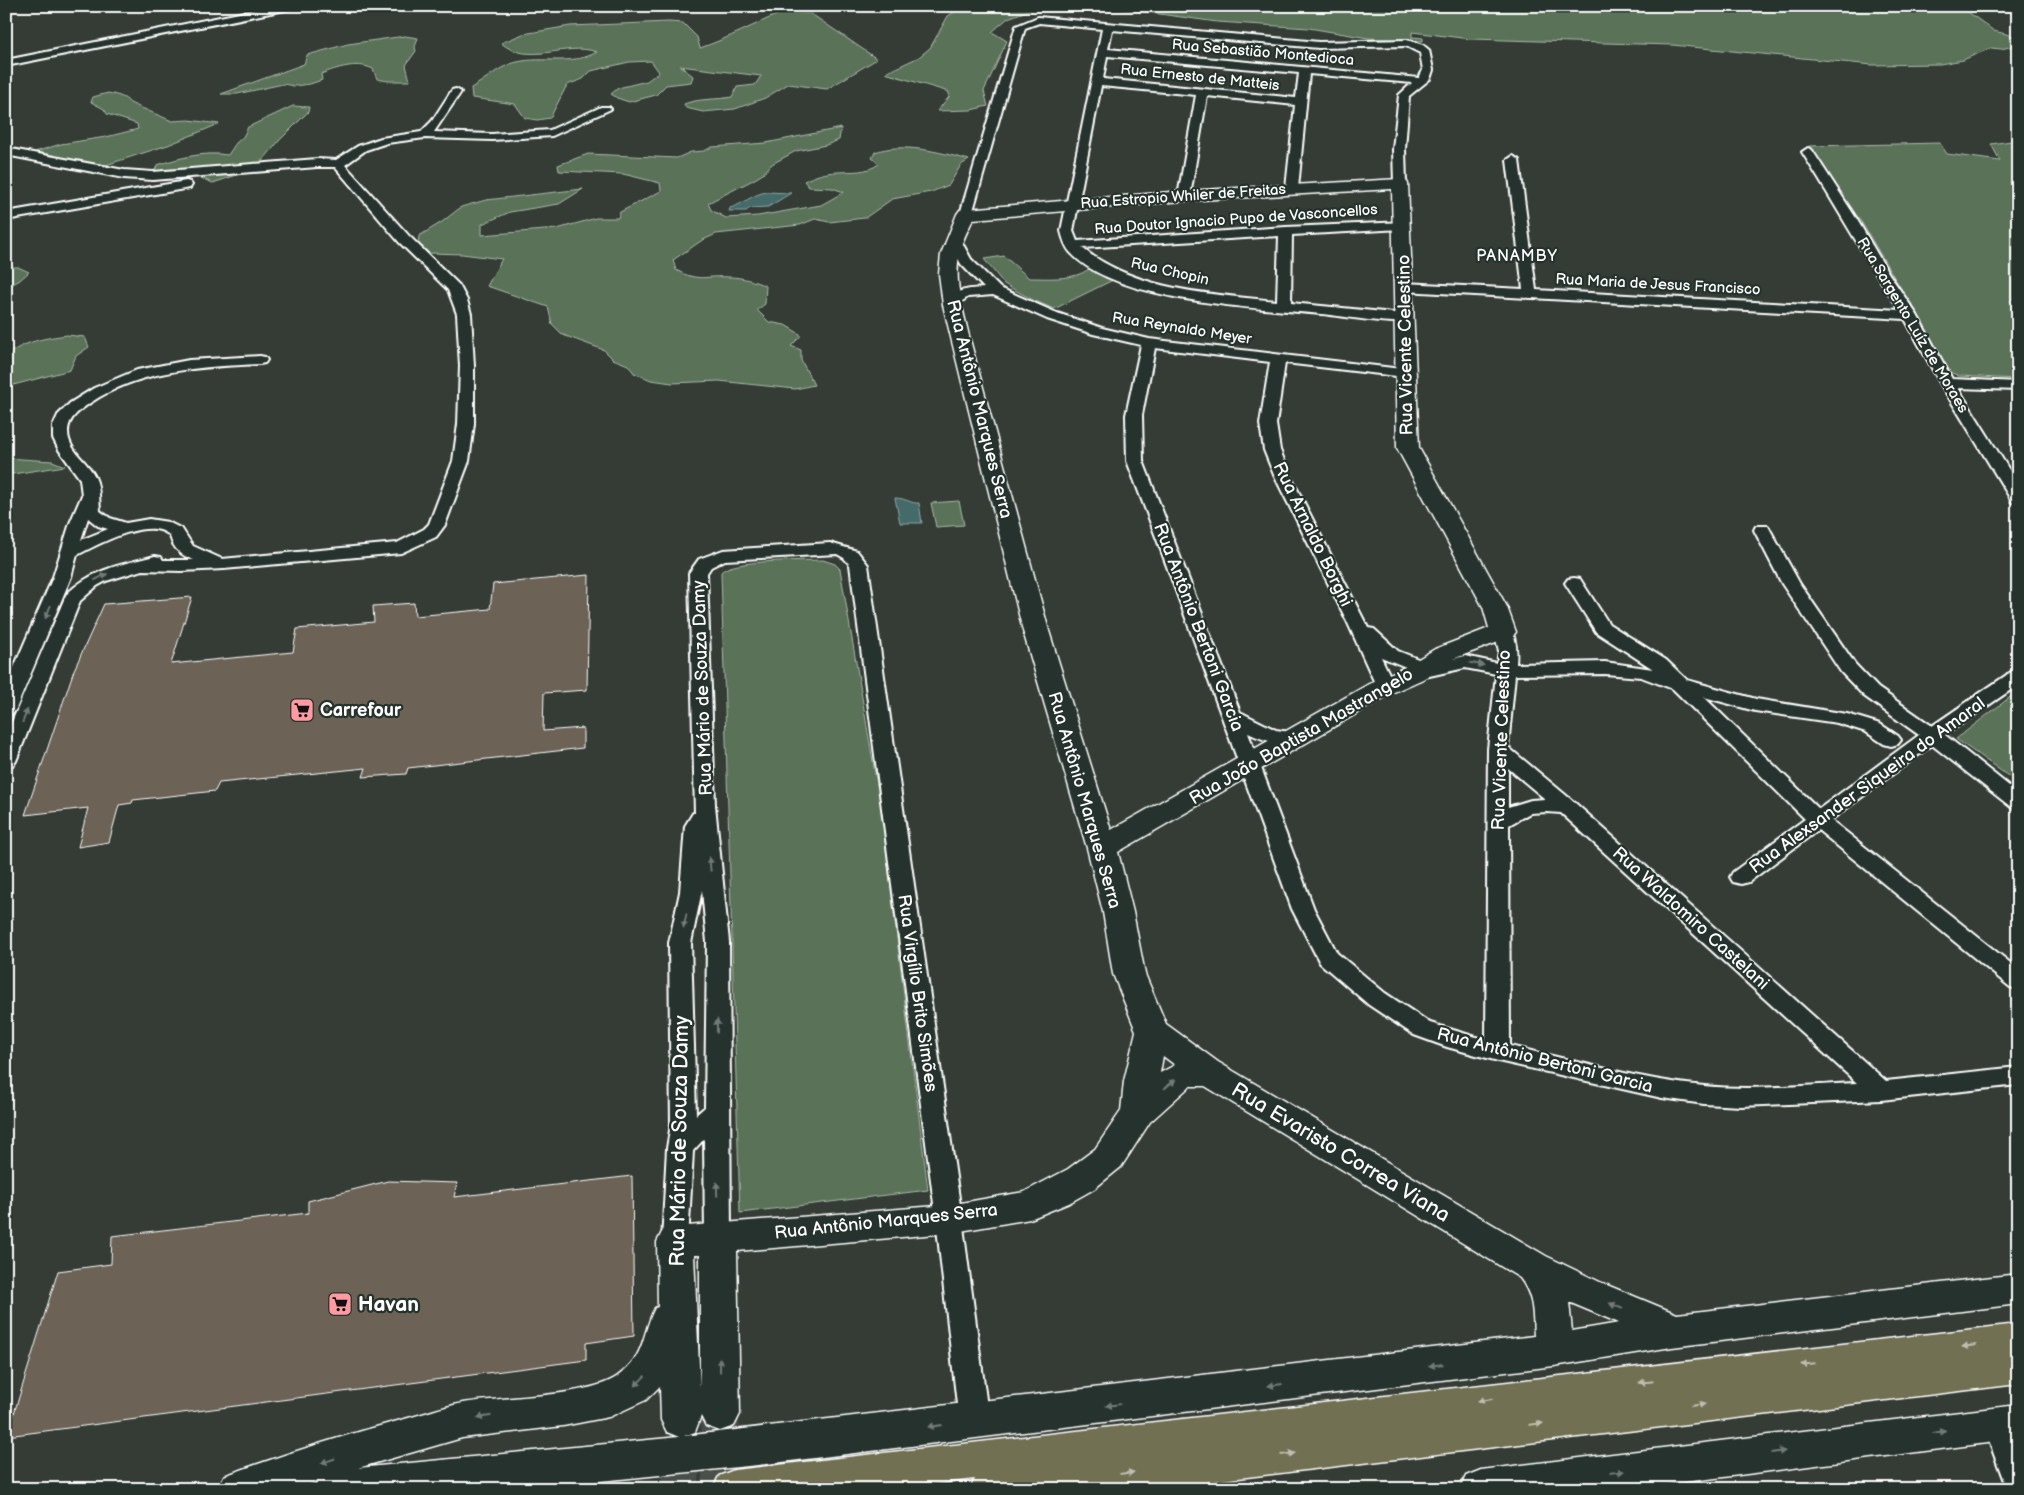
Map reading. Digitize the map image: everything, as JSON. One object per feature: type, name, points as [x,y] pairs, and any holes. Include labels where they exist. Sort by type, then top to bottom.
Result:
[{"type":"main road","points":[[734,1489],[2018,1340]]},
{"type":"main road","points":[[992,1489],[2018,1367]]},
{"type":"street","points":[[6,63],[290,6]]},
{"type":"street","name":"Rua Antônio Marques Serra","points":[[675,1256],[718,1238],[949,1219],[1030,1205],[1081,1179],[1108,1158],[1138,1113],[1141,1081],[1152,1031],[1129,974],[1118,912],[1102,848],[1036,631],[959,336],[952,302],[949,264],[950,253],[966,214],[1021,26],[1033,20],[1108,25]]},
{"type":"street","points":[[1072,245],[1066,231],[1108,25]]},
{"type":"street","name":"Rua Vicente Celestino","points":[[1108,25],[1319,45],[1407,43],[1419,47],[1425,52],[1428,70],[1426,77],[1404,94],[1399,149],[1408,448],[1495,607],[1508,651],[1498,749],[1498,1052]]},
{"type":"street","name":"Rua Sebastião Montedioca","points":[[1102,52],[1304,72],[1420,81]]},
{"type":"street","points":[[1292,188],[1304,72]]},
{"type":"street","name":"Rua Ernesto de Matteis","points":[[1096,82],[1301,102]]},
{"type":"street","points":[[425,135],[436,123],[456,92]]},
{"type":"street","points":[[1184,196],[1202,92]]},
{"type":"street","points":[[6,151],[124,174],[153,176],[317,163],[338,164],[353,153],[373,144],[398,138],[425,135],[492,137],[552,133],[566,129],[605,109]]},
{"type":"street","name":"Rua Sargento Luíz de Moraes","points":[[1808,152],[1850,218],[1882,274],[1910,315],[1947,383],[2018,498]]},
{"type":"street","points":[[1513,160],[1530,293]]},
{"type":"street","points":[[142,565],[224,564],[401,548],[430,533],[437,525],[462,461],[466,424],[468,366],[464,314],[454,288],[404,239],[338,164]]},
{"type":"street","points":[[6,216],[272,168]]},
{"type":"street","name":"Rua Estropio Whiler de Freitas","points":[[966,214],[1072,203],[1292,188],[1400,184]]},
{"type":"street","name":"Rua Doutor Ignacio Pupo de Vasconcellos","points":[[1072,245],[1402,225]]},
{"type":"street","points":[[1284,306],[1286,232]]},
{"type":"street","name":"Rua Reynaldo Meyer","points":[[955,242],[966,261],[995,291],[1070,323],[1149,343],[1405,374]]},
{"type":"street","name":"Rua Chopin","points":[[1072,245],[1078,252],[1097,266],[1124,278],[1188,295],[1404,318]]},
{"type":"street","name":"Rua Maria de Jesus Francisco","points":[[1404,287],[1910,315]]},
{"type":"street","points":[[952,302],[965,292],[995,291]]},
{"type":"street","name":"Rua Antônio Bertoni Garcia","points":[[1149,343],[1134,415],[1135,461],[1303,909],[1328,958],[1377,999],[1422,1029],[1456,1041],[1498,1052],[1662,1090],[1704,1095],[1766,1097],[1881,1091],[2018,1076]]},
{"type":"street","name":"Rua Arnaldo Borghi","points":[[1278,359],[1268,424],[1272,450],[1282,475],[1356,621],[1385,686]]},
{"type":"street","points":[[124,528],[97,518],[92,513],[88,479],[68,453],[60,433],[61,422],[69,412],[98,391],[121,380],[144,373],[190,364],[260,360]]},
{"type":"street","points":[[1947,383],[2018,386]]},
{"type":"street","points":[[6,709],[13,676],[62,577],[78,523],[90,496]]},
{"type":"street","points":[[69,552],[124,528],[147,525],[162,526],[172,529],[178,534],[181,543],[188,550],[224,564]]},
{"type":"street","points":[[1762,530],[1792,584],[1848,668],[1870,692],[1932,735],[2018,803]]},
{"type":"street","points":[[6,761],[72,599],[82,588],[99,576],[142,565],[168,555],[181,543]]},
{"type":"street","name":"Rua Virgílio Brito Simões","points":[[723,555],[830,548],[850,553],[859,564],[949,1219],[974,1422]]},
{"type":"street","name":"Rua Mário de Souza Damy","points":[[720,1414],[716,1110],[718,942],[706,805],[698,573],[701,566],[709,560],[723,555]]},
{"type":"street","points":[[1574,582],[1602,628],[1659,664],[1817,819],[2018,981]]},
{"type":"street","name":"Rua Arnaldo Borghi","points":[[1356,621],[1383,652],[1418,670]]},
{"type":"street","name":"Rua João Baptista Mastrangelo","points":[[1102,848],[1444,654],[1503,632]]},
{"type":"street","points":[[1418,670],[1465,662],[1506,670],[1605,668],[1644,672],[1678,684],[1755,705],[1840,718],[1874,728],[1891,740]]},
{"type":"street","name":"Rua Alexsander Siqueira do Amaral","points":[[1741,877],[1932,735],[2018,676]]},
{"type":"street","points":[[1232,716],[1264,734],[1280,739],[1297,738]]},
{"type":"street","name":"Rua Waldomiro Castelani","points":[[1498,749],[1567,807],[1881,1091]]},
{"type":"street","points":[[1498,823],[1523,808],[1551,804],[1567,807]]},
{"type":"street","name":"Rua Mário de Souza Damy","points":[[681,1420],[675,1256],[680,1148],[684,1124],[680,943],[691,892],[696,826],[706,805]]},
{"type":"street","name":"Rua Evaristo Correa Viana","points":[[1152,1031],[1211,1074],[1533,1267],[1589,1294],[1677,1332]]},
{"type":"street","points":[[1138,1113],[1173,1080],[1185,1074],[1211,1074]]},
{"type":"street","points":[[680,1148],[716,1110]]},
{"type":"street","points":[[239,1489],[371,1446],[462,1421],[490,1416],[563,1409],[609,1400],[632,1388],[648,1372],[660,1355],[669,1321],[675,1256]]},
{"type":"street","name":"Rua Evaristo Correa Viana","points":[[1533,1267],[1547,1285],[1552,1311],[1554,1350]]},
{"type":"street","points":[[335,1489],[758,1447],[974,1422],[1554,1350],[1677,1332],[2018,1289]]},
{"type":"street","points":[[1481,1489],[2008,1424],[2018,1480]]},
{"type":"green space","points":[[963,6],[1040,6],[1008,18],[992,32],[1007,41],[984,91],[988,106],[971,110],[937,111],[949,97],[949,92],[885,73],[919,57],[930,48],[948,16]]},
{"type":"green space","points":[[1102,6],[1960,6],[1994,31],[2018,37],[2018,45],[2001,49],[1991,48],[1963,60],[1940,64],[1872,65],[1672,45],[1471,39],[1412,32],[1412,37],[1423,38],[1423,41],[1368,38],[1309,28],[1217,22]]},
{"type":"green space","points":[[783,12],[810,13],[877,59],[827,89],[788,84],[765,98],[735,109],[703,112],[686,108],[684,104],[732,97],[737,87],[755,85],[761,76],[680,66],[693,76],[691,82],[666,85],[656,95],[629,102],[611,94],[618,88],[647,81],[659,72],[651,61],[629,62],[591,71],[583,79],[567,85],[550,118],[537,120],[525,118],[515,104],[472,98],[471,88],[511,64],[527,60],[578,59],[597,52],[573,49],[524,53],[512,50],[501,43],[523,34],[570,26],[683,23],[697,37],[700,48]]},
{"type":"green space","points":[[405,36],[418,38],[415,47],[416,51],[406,65],[410,81],[377,79],[373,69],[354,65],[321,74],[322,80],[310,84],[294,86],[283,84],[237,94],[221,94],[304,64],[307,55],[348,44]]},
{"type":"green space","points":[[108,93],[123,97],[130,103],[172,121],[189,120],[219,124],[168,145],[106,165],[64,160],[28,160],[25,155],[61,144],[106,137],[138,129],[137,124],[107,114],[104,109],[91,102],[93,97]]},
{"type":"green space","points":[[293,106],[309,107],[308,112],[264,159],[249,171],[213,183],[198,177],[155,171],[157,165],[183,158],[210,154],[228,155],[236,143],[243,137],[248,127]]},
{"type":"green space","points":[[841,128],[839,140],[826,145],[796,151],[772,164],[763,174],[708,203],[711,210],[726,218],[758,216],[821,205],[844,192],[832,188],[809,187],[804,181],[829,173],[869,169],[879,164],[872,158],[875,152],[886,149],[921,149],[969,160],[961,165],[949,185],[931,192],[892,199],[865,218],[829,222],[815,219],[800,225],[716,234],[701,241],[673,260],[676,270],[691,276],[702,278],[739,278],[766,286],[765,304],[757,310],[769,322],[785,325],[800,334],[800,337],[791,346],[801,350],[801,360],[814,385],[795,389],[719,381],[672,383],[651,380],[634,373],[628,365],[613,359],[604,350],[563,335],[552,324],[548,307],[487,286],[502,259],[462,254],[429,253],[418,244],[419,236],[442,222],[461,207],[486,200],[583,189],[559,204],[510,212],[482,224],[482,235],[557,229],[596,218],[618,218],[620,212],[661,191],[660,183],[623,174],[559,171],[558,165],[588,154],[677,158],[691,152],[704,151],[712,147],[766,143]]},
{"type":"green space","points":[[2018,140],[2018,296],[2010,300],[2018,316],[2018,379],[1959,376],[1950,372],[1862,223],[1809,146],[1940,143],[1947,154],[2000,161],[1991,144]]},
{"type":"green space","points":[[1004,256],[1029,278],[1071,276],[1086,271],[1092,266],[1117,278],[1054,309],[1004,284],[984,259]]},
{"type":"green space","points":[[6,267],[18,267],[29,272],[6,288]]},
{"type":"green space","points":[[67,335],[85,337],[89,347],[76,356],[70,370],[6,387],[7,355],[28,343]]},
{"type":"green space","points":[[6,458],[52,461],[65,466],[6,475]]},
{"type":"green space","points":[[959,501],[964,525],[936,527],[931,503]]},
{"type":"green space","points":[[823,560],[835,564],[840,569],[881,808],[928,1190],[740,1213],[721,572],[728,568],[753,563]]},
{"type":"green space","points":[[2018,691],[2018,783],[1956,739]]},
{"type":"water","points":[[767,192],[791,193],[768,207],[750,208],[746,211],[729,211],[730,208]]},
{"type":"water","points":[[895,498],[919,503],[922,523],[900,523]]},
{"type":"building","name":"Carrefour","points":[[589,575],[587,690],[544,693],[543,731],[583,728],[583,748],[408,768],[406,774],[363,777],[366,768],[219,783],[215,791],[133,800],[132,803],[119,805],[109,842],[78,847],[88,808],[25,815],[74,670],[104,604],[192,597],[171,664],[293,652],[297,629],[374,622],[373,606],[414,603],[415,616],[490,609],[493,584]]},
{"type":"building","name":"Havan","points":[[632,1176],[634,1336],[586,1343],[586,1360],[7,1436],[58,1271],[111,1264],[112,1236],[308,1213],[308,1201],[388,1181],[457,1183],[454,1197]]},
{"type":"tunnel","points":[[720,1414],[721,1489]]},
{"type":"tunnel","points":[[680,1489],[681,1436]]},
{"type":"place","name":"Carrefour","points":[[302,710]]},
{"type":"place","name":"Havan","points":[[340,1304]]},
{"type":"district","name":"PANAMBY","points":[[1517,255]]}]
